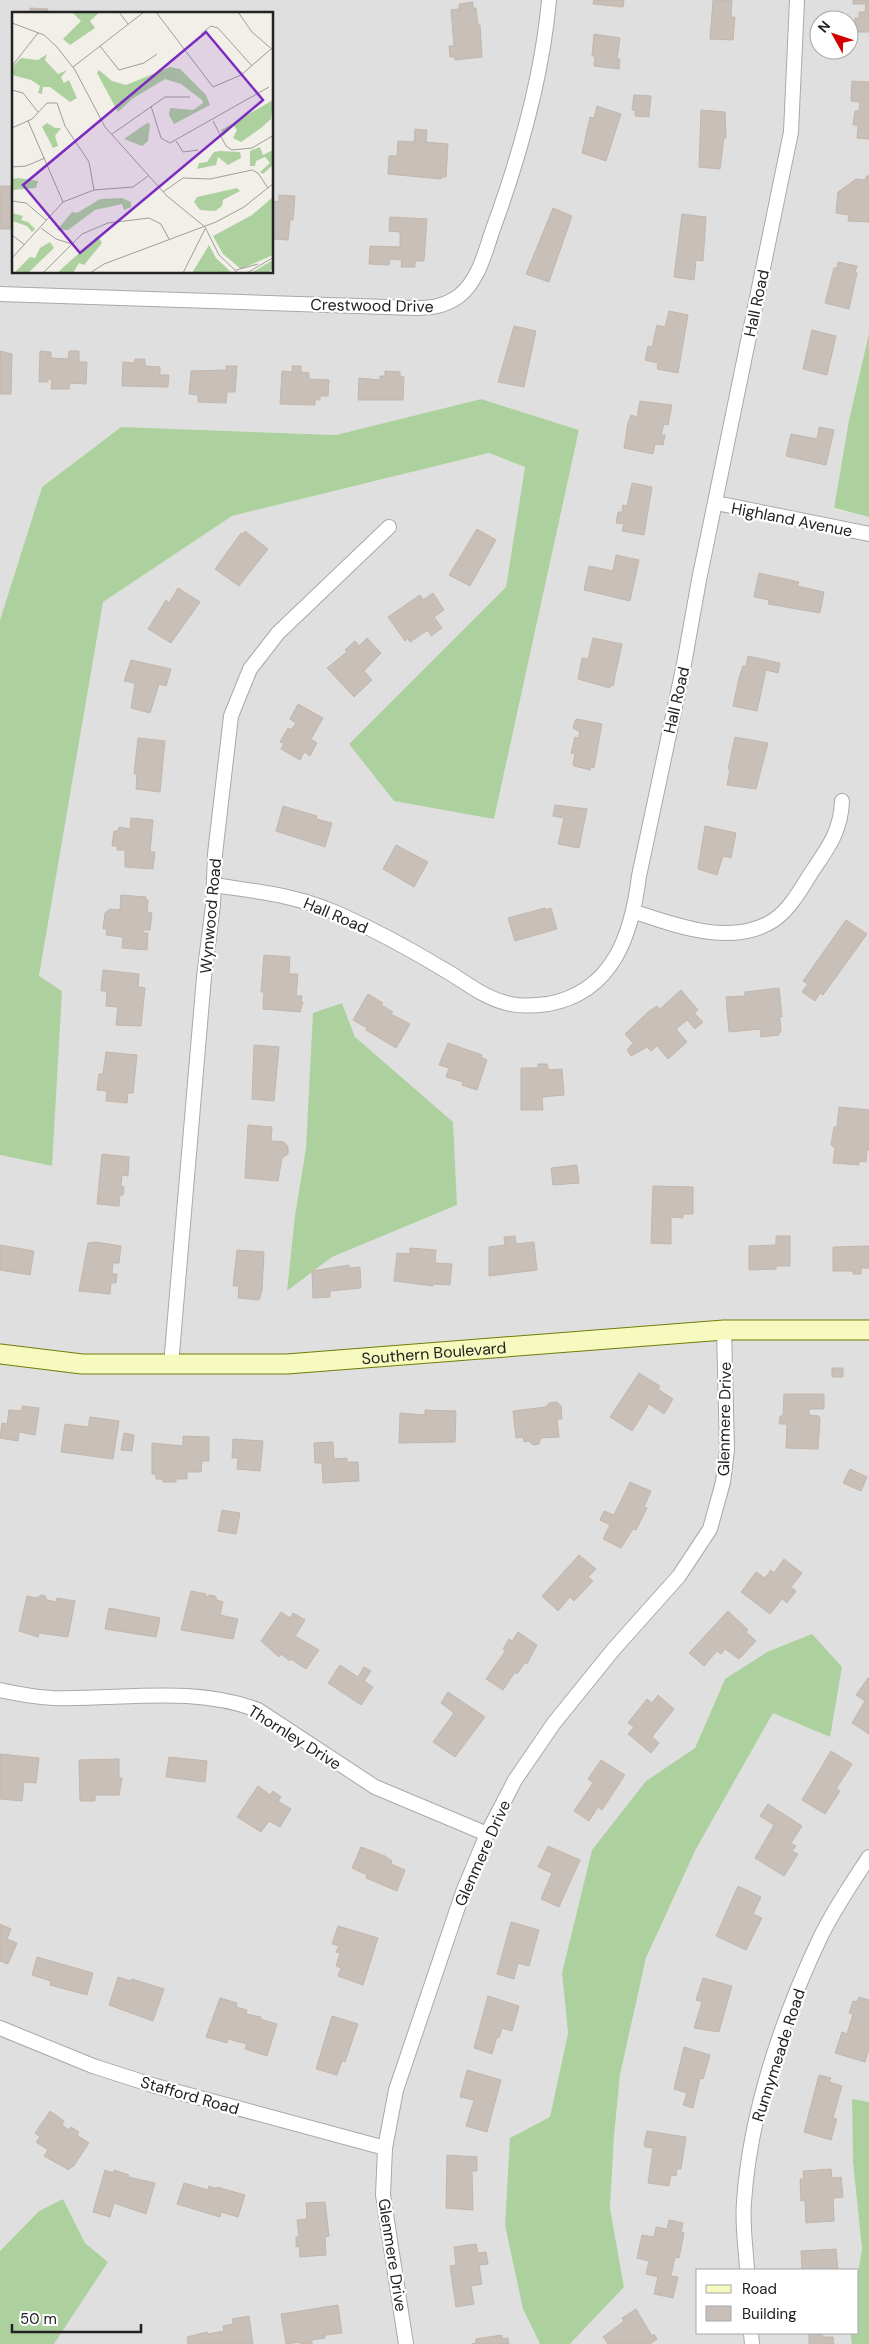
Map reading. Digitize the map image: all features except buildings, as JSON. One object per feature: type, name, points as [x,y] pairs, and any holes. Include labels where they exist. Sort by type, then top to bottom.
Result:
[{"type":"main road","name":"Southern Boulevard","points":[[0,1354],[82,1364],[287,1364],[724,1330],[869,1330]]},
{"type":"street","name":"Crestwood Drive","points":[[0,294],[416,308],[444,305],[459,296],[478,272],[508,186],[535,93],[549,0]]},
{"type":"street","name":"Hall Road","points":[[214,885],[284,895],[338,914],[444,969],[483,993],[502,1002],[519,1006],[557,1002],[586,990],[610,966],[623,943],[635,912],[640,876],[791,132],[797,0]]},
{"type":"street","name":"Highland Avenue","points":[[716,504],[869,534]]},
{"type":"street","name":"Wynwood Road","points":[[171,1365],[231,716],[250,669],[278,633],[389,527]]},
{"type":"street","points":[[635,912],[663,921],[712,932],[741,934],[756,930],[775,919],[791,903],[839,828],[842,801]]},
{"type":"street","name":"Glenmere Drive","points":[[406,2344],[383,2195],[385,2148],[396,2090],[439,1962],[487,1834],[515,1780],[554,1723],[613,1650],[679,1576],[710,1529],[723,1482],[727,1450],[724,1330]]},
{"type":"street","name":"Thornley Drive","points":[[0,1690],[53,1698],[202,1696],[243,1705],[258,1710],[375,1787],[487,1834]]},
{"type":"street","name":"Runnymeade Road","points":[[747,2269],[744,2204],[749,2154],[763,2093],[788,2012],[820,1937],[869,1856]]},
{"type":"street","name":"Stafford Road","points":[[0,2028],[93,2066],[152,2085],[385,2148]]},
{"type":"shaded area","points":[[0,0],[869,0],[869,333],[849,420],[834,509],[869,517],[869,2102],[852,2100],[853,2163],[862,2249],[859,2269],[696,2269],[696,2334],[850,2334],[852,2344],[570,2344],[624,2287],[610,2208],[614,2137],[620,2075],[646,1958],[696,1849],[773,1713],[830,1737],[725,1679],[695,1748],[646,1781],[562,1973],[568,2033],[550,2118],[523,2309],[540,2344],[54,2344],[108,2262],[85,2243],[63,2199],[39,2211],[0,2251],[0,1155],[52,1166],[39,977],[102,602],[232,516],[489,453],[525,467],[506,587],[349,744],[494,819],[579,430],[481,399],[336,435],[121,427],[42,487],[0,620]],"holes":[[[342,1003],[355,1037],[457,1205],[332,1257],[288,1290],[295,1215],[306,1148]]]},
{"type":"green space","points":[[869,333],[869,517],[834,508],[849,420]]},
{"type":"green space","points":[[481,399],[579,430],[494,819],[394,801],[349,744],[506,587],[525,467],[489,453],[232,516],[103,602],[39,976],[62,991],[52,1166],[0,1155],[0,620],[42,487],[121,427],[336,435]]},
{"type":"green space","points":[[342,1003],[355,1037],[453,1122],[457,1205],[332,1257],[287,1291],[295,1215],[306,1148],[313,1013]]},
{"type":"green space","points":[[812,1634],[842,1667],[830,1737],[773,1713],[696,1849],[646,1958],[620,2075],[614,2137],[610,2208],[624,2287],[570,2344],[540,2344],[523,2309],[505,2225],[510,2138],[550,2117],[568,2033],[562,1973],[592,1850],[646,1781],[695,1748],[725,1679],[767,1652]]},
{"type":"green space","points":[[852,2099],[869,2102],[869,2344],[852,2344],[850,2334],[859,2334],[859,2269],[862,2249],[853,2163]]},
{"type":"green space","points":[[63,2199],[85,2243],[108,2262],[54,2344],[0,2344],[0,2251],[39,2211]]}]
